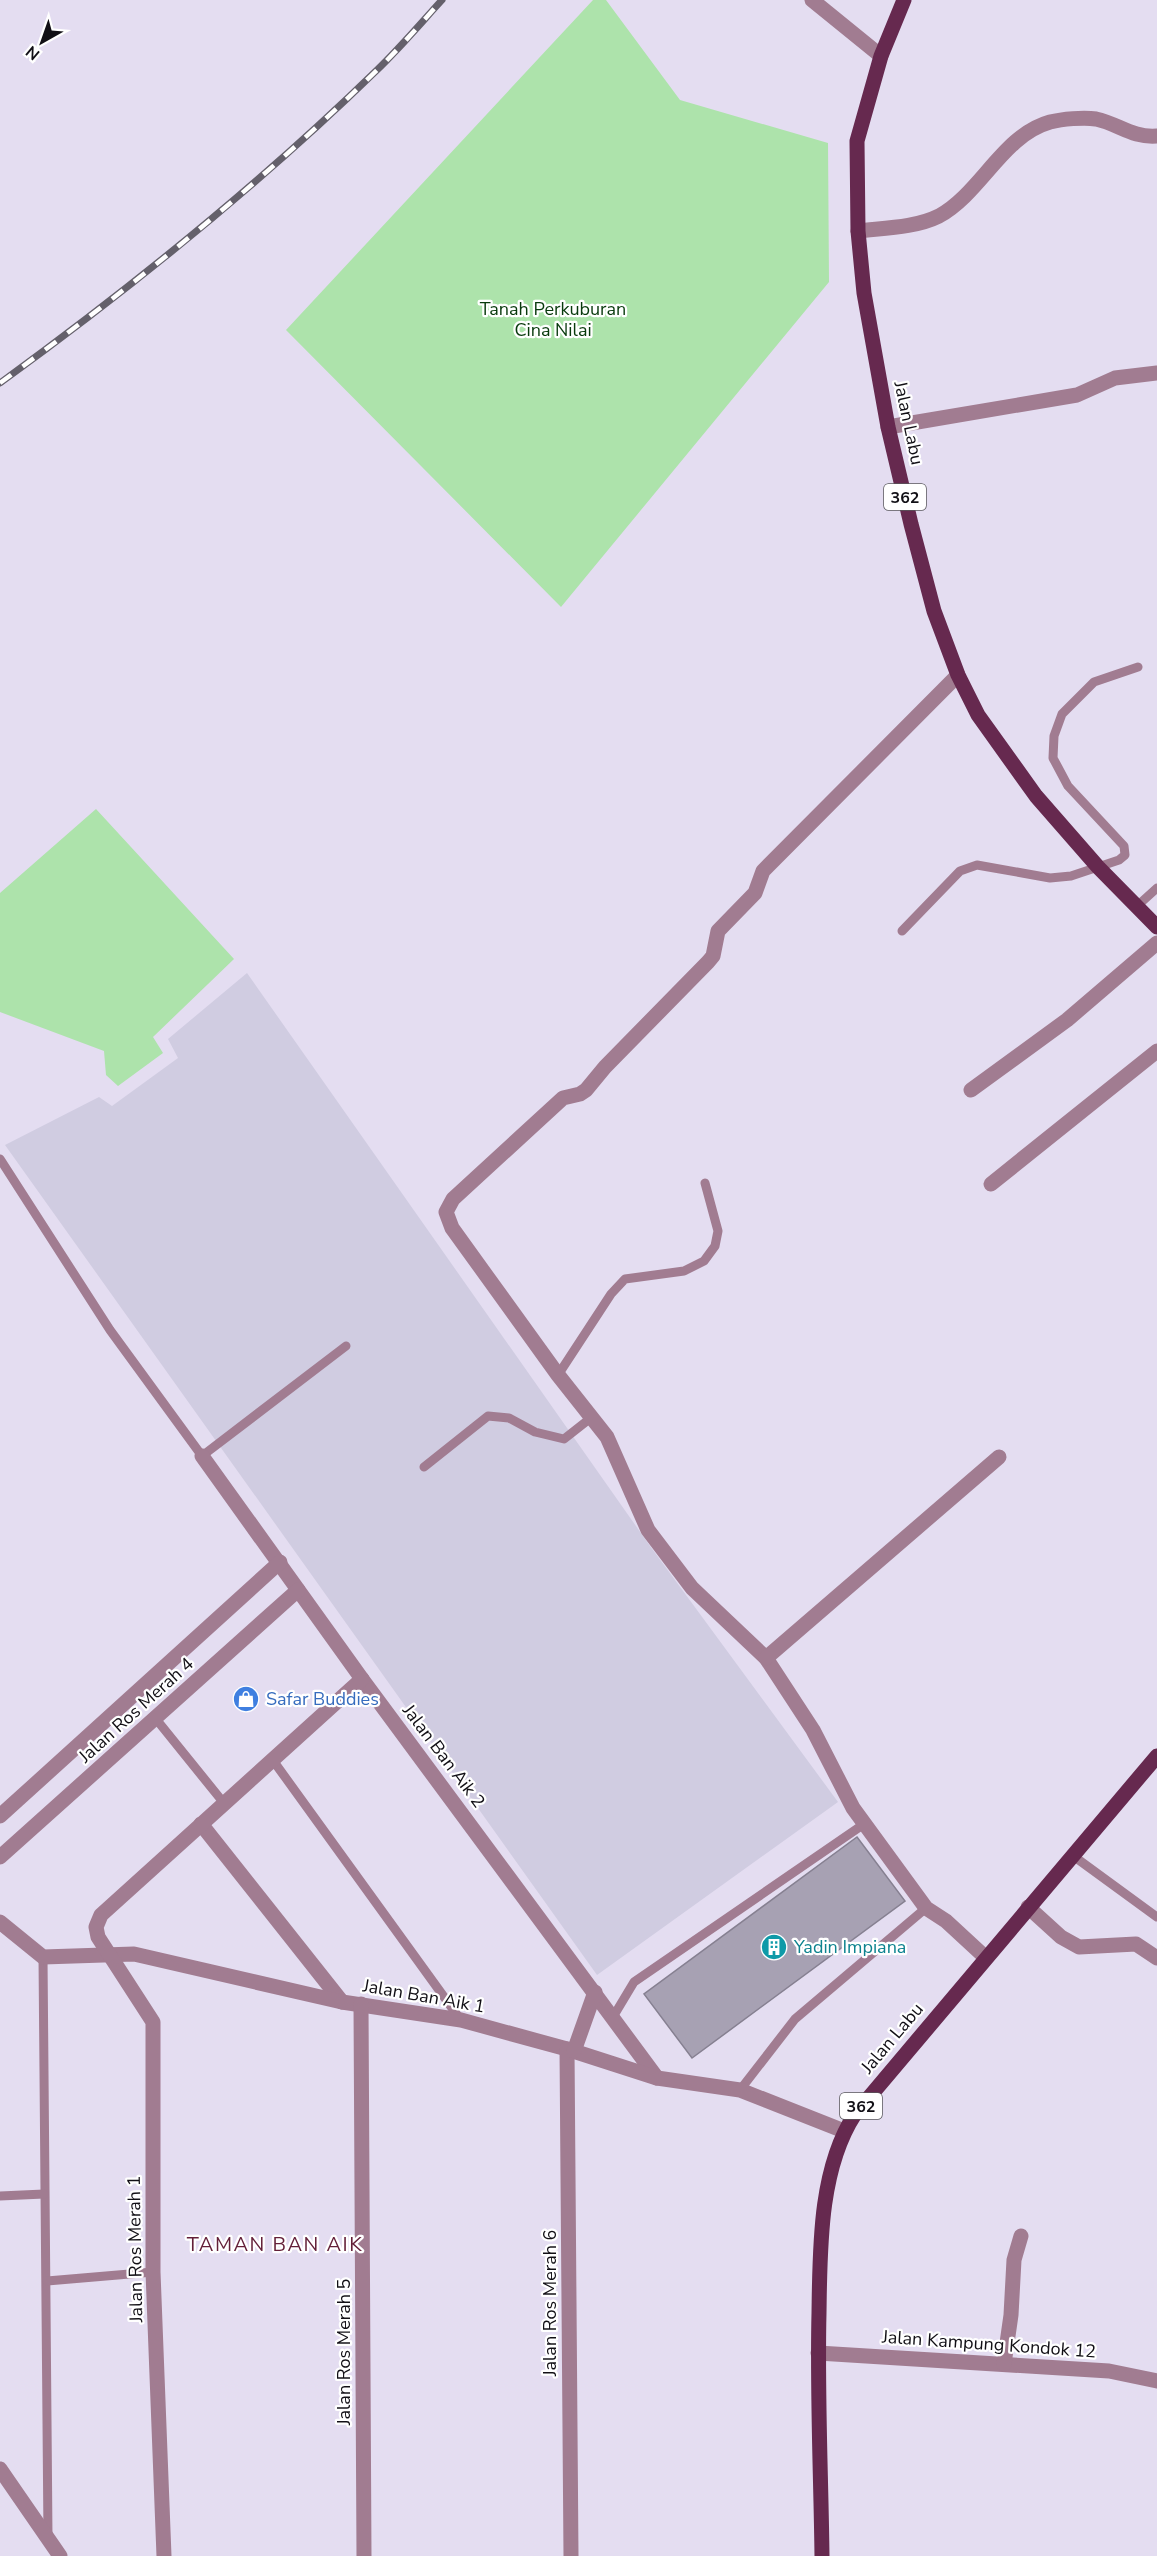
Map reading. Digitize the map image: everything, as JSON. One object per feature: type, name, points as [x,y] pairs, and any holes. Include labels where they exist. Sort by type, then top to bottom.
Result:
[{"type":"main road","name":"Jalan Labu","points":[[904,0],[881,56],[857,141],[858,231],[864,293],[888,427],[934,611],[958,675],[978,715],[1036,796],[1098,867],[1157,927]]},
{"type":"main road","name":"Jalan Labu","points":[[822,2556],[818,2353],[823,2209],[844,2131],[855,2114],[985,1957],[1157,1756]]},
{"type":"street","points":[[812,0],[881,56]]},
{"type":"street","points":[[858,231],[900,226],[938,217],[967,196],[1027,131],[1051,122],[1095,119],[1143,137],[1157,136]]},
{"type":"street","points":[[888,427],[1077,395],[1115,378],[1157,373]]},
{"type":"street","points":[[958,675],[763,872],[755,893],[718,931],[713,956],[605,1067],[586,1090],[580,1094],[563,1098],[453,1199],[446,1212],[452,1228],[558,1375],[607,1437],[648,1530],[692,1588],[766,1658],[813,1730],[853,1808],[926,1908],[946,1921],[985,1957]]},
{"type":"street","points":[[971,1090],[1067,1020],[1157,943]]},
{"type":"street","points":[[991,1184],[1157,1051]]},
{"type":"street","name":"Jalan Ban Aik 2","points":[[202,1456],[362,1679],[657,2078]]},
{"type":"street","points":[[766,1658],[999,1457]]},
{"type":"street","points":[[0,1816],[280,1562]]},
{"type":"street","name":"Jalan Ros Merah 4","points":[[0,1857],[298,1590]]},
{"type":"street","name":"Jalan Ros Merah 1","points":[[164,2556],[153,2272],[153,2022],[108,1956],[96,1928],[101,1915],[223,1802],[362,1679]]},
{"type":"street","points":[[201,1824],[342,2002]]},
{"type":"street","points":[[1028,1907],[1061,1937],[1079,1947],[1136,1944],[1157,1958]]},
{"type":"street","points":[[0,1922],[44,1957]]},
{"type":"street","name":"Jalan Ban Aik 1","points":[[44,1957],[134,1954],[342,2002],[461,2020],[571,2050],[657,2078],[740,2090],[844,2131]]},
{"type":"street","points":[[571,2050],[595,1992]]},
{"type":"street","name":"Jalan Ros Merah 5","points":[[361,2004],[364,2556]]},
{"type":"street","name":"Jalan Ros Merah 6","points":[[571,2050],[571,2556]]},
{"type":"street","points":[[1004,2364],[1011,2315],[1014,2260],[1022,2236]]},
{"type":"street","name":"Jalan Kampung Kondok 12","points":[[818,2353],[1109,2371],[1157,2381]]},
{"type":"street","points":[[0,2469],[60,2556]]},
{"type":"lane","points":[[902,931],[960,871],[977,865],[1050,878],[1071,876],[1119,860],[1125,855],[1124,846],[1068,786],[1053,758],[1054,736],[1062,714],[1094,682],[1138,668]]},
{"type":"lane","points":[[1136,907],[1157,888]]},
{"type":"lane","points":[[0,1160],[110,1329],[202,1456],[346,1346]]},
{"type":"lane","points":[[558,1375],[611,1294],[625,1279],[684,1271],[704,1261],[715,1246],[718,1231],[705,1184]]},
{"type":"lane","points":[[424,1467],[488,1416],[509,1418],[535,1432],[564,1439],[591,1417]]},
{"type":"lane","points":[[156,1719],[223,1802]]},
{"type":"lane","points":[[272,1759],[461,2020]]},
{"type":"lane","points":[[613,2017],[634,1982],[864,1824]]},
{"type":"lane","points":[[1072,1855],[1157,1917]]},
{"type":"lane","points":[[740,2090],[795,2019],[926,1908]]},
{"type":"lane","points":[[44,1957],[48,2539]]},
{"type":"lane","points":[[0,2196],[44,2194]]},
{"type":"lane","points":[[48,2281],[153,2272]]},
{"type":"shaded area","points":[[247,973],[650,1546],[838,1802],[597,1975],[5,1145],[99,1097],[112,1106],[178,1058],[168,1039]]},
{"type":"green space","name":"Tanah Perkuburan Cina Nilai","points":[[593,0],[606,0],[680,100],[828,143],[829,282],[561,607],[286,330]]},
{"type":"green space","points":[[96,809],[234,959],[153,1037],[163,1053],[118,1086],[106,1075],[104,1051],[0,1012],[0,893]]},
{"type":"building","name":"Yadin Impiana","points":[[857,1837],[905,1901],[692,2058],[644,1994]]},
{"type":"railway","points":[[0,383],[98,310],[241,194],[377,70],[442,0]]},
{"type":"place","name":"Safar Buddies","points":[[246,1699]]},
{"type":"place","name":"Yadin Impiana","points":[[774,1947]]},
{"type":"district","name":"TAMAN BAN AIK","points":[[275,2244]]}]
